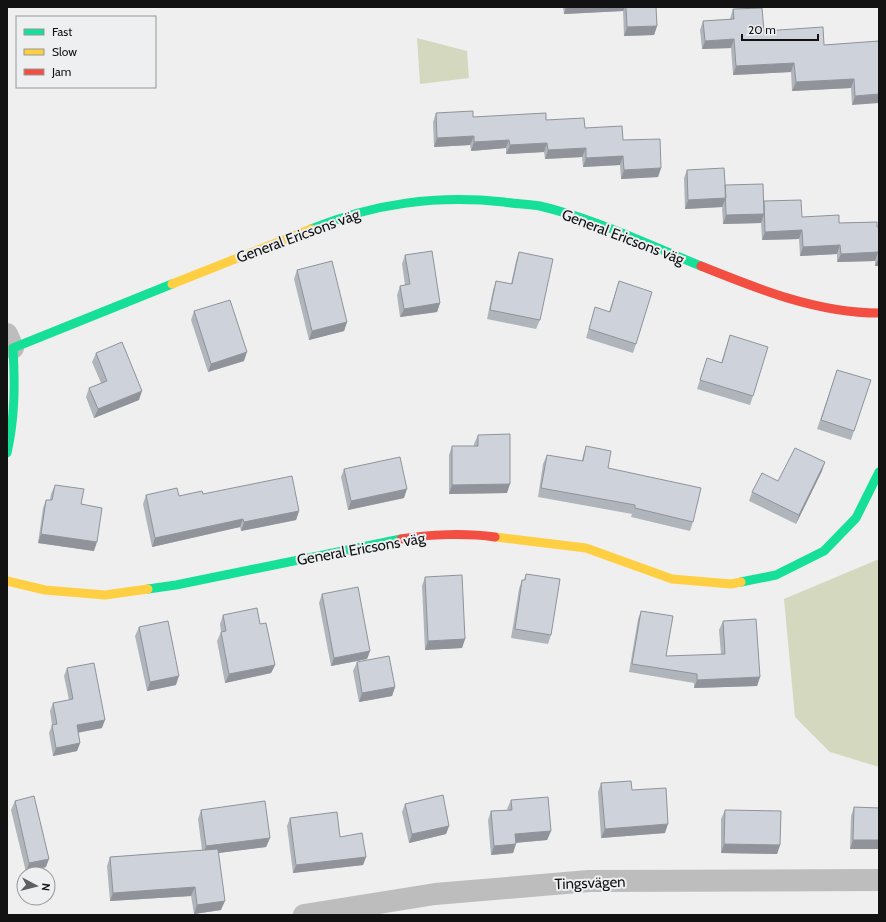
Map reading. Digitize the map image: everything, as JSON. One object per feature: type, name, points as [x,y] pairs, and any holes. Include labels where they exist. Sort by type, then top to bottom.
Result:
[{"type":"street","name":"General Ericsons väg","points":[[7,453],[12,433],[16,394],[10,341],[328,222],[382,206],[430,200],[490,201],[539,206],[587,221],[769,293],[816,306],[861,313],[879,313]]},
{"type":"street","name":"General Ericsons väg","points":[[7,581],[45,590],[106,595],[176,585],[413,537],[482,535],[586,548],[672,579],[731,584],[776,575],[824,550],[856,518],[879,472]]},
{"type":"street","name":"Tingsvägen","points":[[304,915],[435,894],[589,882],[879,880]]},
{"type":"green space","points":[[417,38],[467,51],[469,78],[420,84]]},
{"type":"green space","points":[[879,559],[879,767],[830,752],[795,717],[784,599]]},
{"type":"building","points":[[626,7],[656,7],[657,26],[627,27]]},
{"type":"building","points":[[762,8],[764,31],[823,27],[824,45],[879,41],[879,94],[855,96],[854,79],[796,82],[794,63],[736,66],[734,39],[705,41],[703,21],[734,19],[733,9]]},
{"type":"building","points":[[473,111],[473,117],[546,113],[546,120],[584,118],[585,128],[622,126],[623,140],[660,139],[661,168],[624,170],[623,156],[586,158],[586,148],[548,150],[547,143],[510,145],[509,140],[474,142],[474,136],[437,138],[436,113]]},
{"type":"building","points":[[724,168],[726,198],[688,200],[687,170]]},
{"type":"building","points":[[763,184],[764,214],[726,215],[725,185]]},
{"type":"building","points":[[801,200],[802,217],[839,215],[839,223],[877,222],[877,227],[879,227],[879,257],[878,252],[841,254],[840,245],[803,247],[802,230],[765,232],[764,201]]},
{"type":"building","points":[[432,251],[440,303],[404,309],[400,286],[410,284],[405,255]]},
{"type":"building","points":[[519,252],[553,259],[540,320],[490,310],[496,281],[512,284]]},
{"type":"building","points":[[332,261],[347,322],[312,331],[297,270]]},
{"type":"building","points":[[619,281],[652,292],[636,344],[589,329],[595,307],[610,312]]},
{"type":"building","points":[[230,300],[247,352],[211,364],[194,311]]},
{"type":"building","points":[[730,335],[768,347],[753,396],[700,380],[707,358],[722,363]]},
{"type":"building","points":[[122,342],[142,391],[98,409],[89,388],[107,381],[96,353]]},
{"type":"building","points":[[837,370],[871,380],[854,431],[821,420]]},
{"type":"building","points":[[510,434],[510,484],[452,485],[452,446],[478,446],[478,435]]},
{"type":"building","points":[[586,446],[611,451],[608,468],[701,488],[693,522],[635,508],[635,505],[541,488],[547,455],[583,461]]},
{"type":"building","points":[[795,448],[825,462],[799,515],[752,492],[762,473],[778,481]]},
{"type":"building","points":[[400,457],[407,489],[351,501],[344,469]]},
{"type":"building","points":[[292,476],[299,511],[244,522],[243,519],[155,538],[146,495],[177,488],[179,496],[202,491],[203,494]]},
{"type":"building","points":[[55,485],[84,489],[81,504],[102,508],[97,542],[41,534],[46,500],[52,500]]},
{"type":"building","points":[[526,574],[560,579],[551,635],[515,629],[522,580],[525,580]]},
{"type":"building","points":[[462,575],[465,639],[428,641],[425,577]]},
{"type":"building","points":[[358,587],[370,651],[334,658],[322,594]]},
{"type":"building","points":[[257,608],[260,624],[266,623],[275,665],[229,674],[221,632],[226,631],[223,615]]},
{"type":"building","points":[[641,611],[673,616],[666,656],[725,654],[723,621],[756,619],[760,677],[697,680],[697,674],[632,664]]},
{"type":"building","points":[[168,621],[179,676],[150,682],[139,627]]},
{"type":"building","points":[[389,656],[395,687],[362,693],[357,662]]},
{"type":"building","points":[[94,663],[105,720],[77,725],[80,743],[56,748],[52,725],[57,724],[53,703],[73,699],[67,668]]},
{"type":"building","points":[[631,781],[632,790],[666,788],[668,824],[605,829],[601,783]]},
{"type":"building","points":[[443,795],[449,826],[412,834],[405,804]]},
{"type":"building","points":[[34,796],[49,859],[29,863],[15,801]]},
{"type":"building","points":[[548,797],[551,831],[515,834],[516,844],[494,846],[491,811],[512,810],[511,800]]},
{"type":"building","points":[[265,801],[270,838],[206,846],[201,810]]},
{"type":"building","points":[[854,807],[879,808],[879,840],[853,840]]},
{"type":"building","points":[[725,810],[781,811],[780,845],[724,844]]},
{"type":"building","points":[[337,812],[340,837],[362,833],[366,857],[296,865],[290,818]]},
{"type":"building","points":[[218,849],[225,901],[197,905],[195,887],[113,893],[110,857]]},
{"type":"traffic: fast","points":[[311,229],[359,213],[406,203],[454,200],[504,202],[540,206],[561,211],[622,233],[701,266]]},
{"type":"traffic: fast","points":[[7,453],[12,427],[14,401],[13,348],[172,284]]},
{"type":"traffic: fast","points":[[741,582],[776,575],[824,551],[856,518],[879,472]]},
{"type":"traffic: fast","points":[[148,589],[176,585],[401,539]]},
{"type":"traffic: slow","points":[[172,284],[311,229]]},
{"type":"traffic: slow","points":[[495,537],[586,548],[672,579],[731,584],[741,582]]},
{"type":"traffic: slow","points":[[7,581],[45,590],[105,595],[148,589]]},
{"type":"traffic: jam","points":[[701,266],[766,291],[810,304],[833,309],[879,313]]},
{"type":"traffic: jam","points":[[401,539],[448,535],[495,537]]}]
